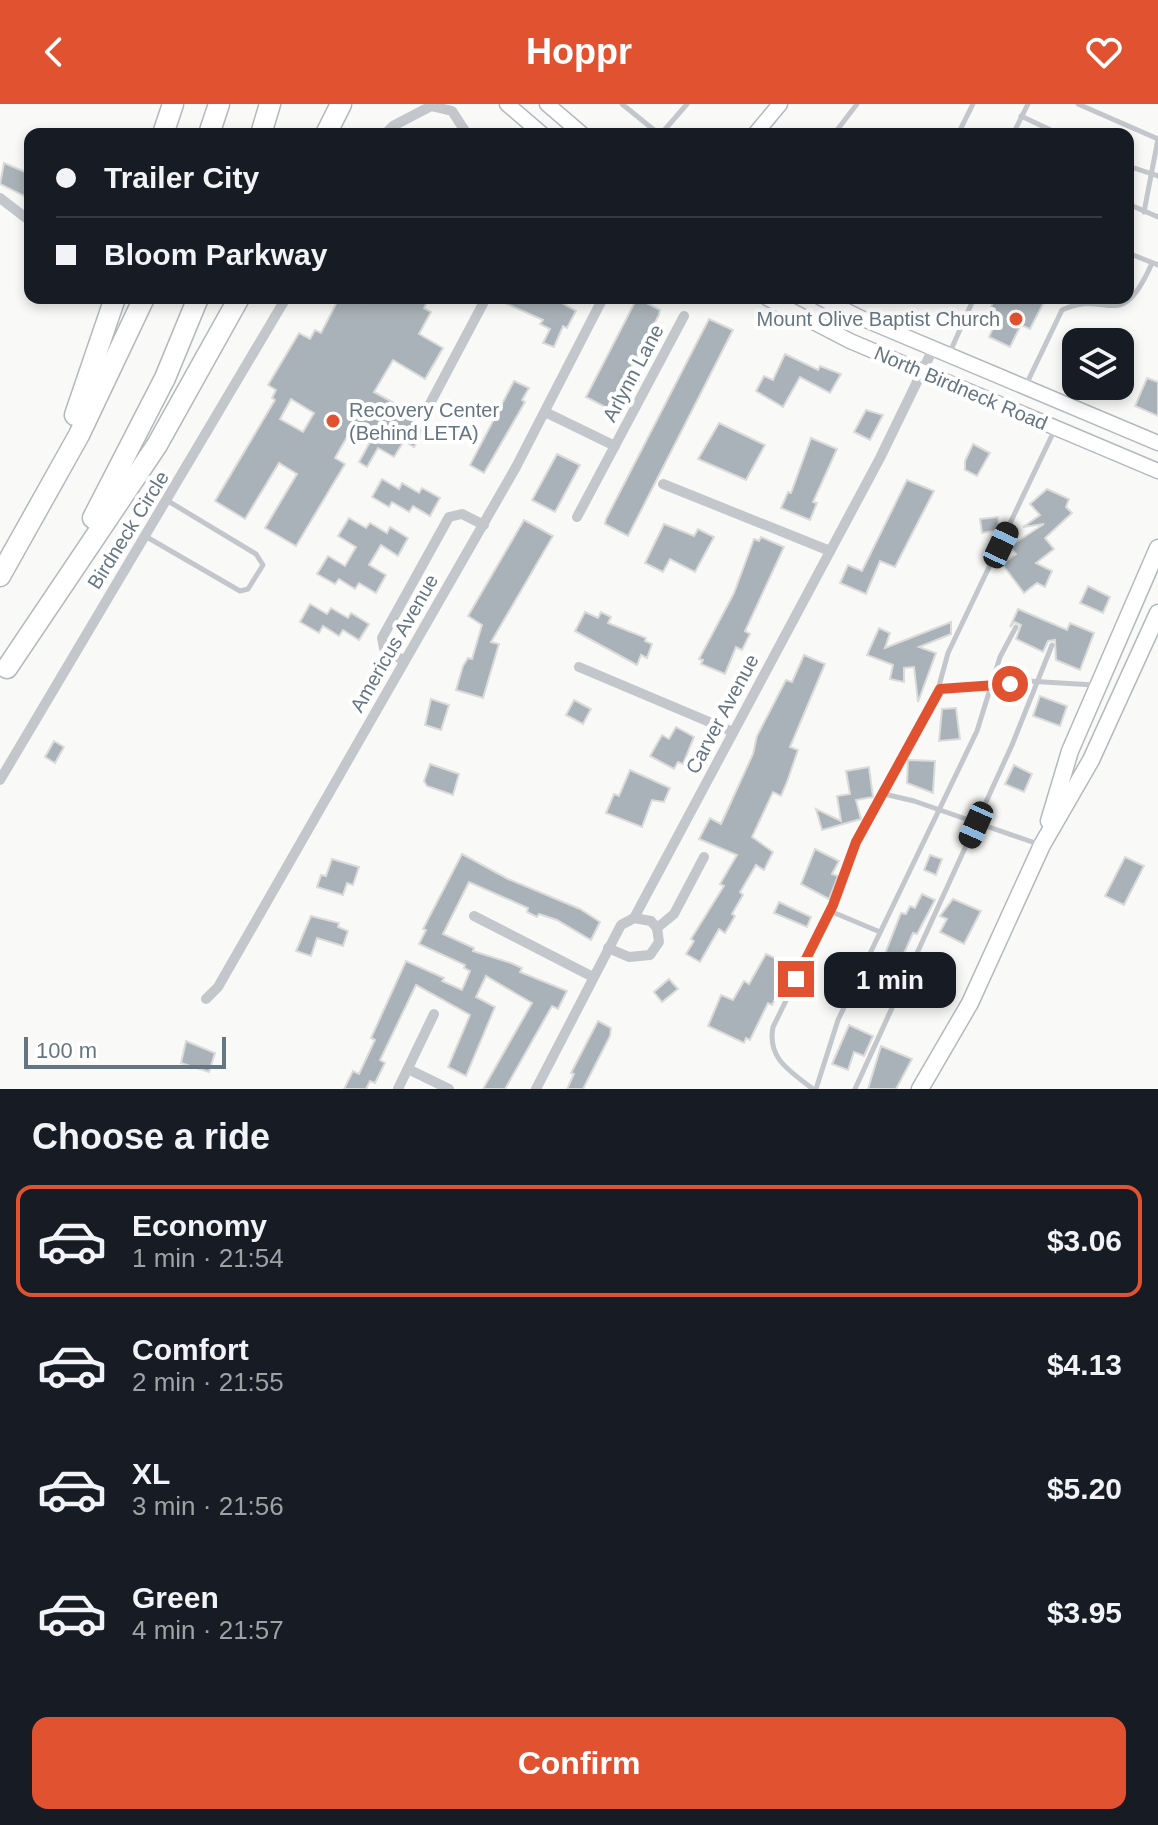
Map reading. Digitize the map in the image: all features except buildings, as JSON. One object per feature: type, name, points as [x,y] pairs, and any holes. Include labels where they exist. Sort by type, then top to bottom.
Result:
[{"type":"highway","points":[[165,128],[173,104]]},
{"type":"highway","points":[[211,128],[219,104]]},
{"type":"highway","points":[[263,128],[270,104]]},
{"type":"highway","points":[[329,128],[341,104]]},
{"type":"highway","points":[[33,518],[80,404],[113,304]]},
{"type":"highway","points":[[0,576],[79,435],[141,304]]},
{"type":"highway","points":[[3,674],[103,502],[165,378],[196,304]]},
{"type":"highway","points":[[3,674],[157,445],[236,304]]},
{"type":"main road","points":[[507,104],[535,128]]},
{"type":"main road","points":[[547,104],[575,128]]},
{"type":"main road","points":[[760,128],[777,105]]},
{"type":"main road","name":"North Birdneck Road","points":[[779,304],[922,373],[1158,471]]},
{"type":"main road","name":"North Birdneck Road","points":[[834,304],[948,356],[1158,443]]},
{"type":"main road","points":[[1042,845],[1070,751],[1158,548]]},
{"type":"main road","points":[[920,1089],[970,1003],[1042,845],[1091,760],[1158,613]]},
{"type":"street","points":[[391,128],[431,106],[452,111],[463,128]]},
{"type":"street","points":[[0,198],[24,216]]},
{"type":"street","name":"Birdneck Circle","points":[[0,780],[282,304]]},
{"type":"street","points":[[424,415],[483,304]]},
{"type":"street","name":"Americus Avenue","points":[[206,999],[218,987],[484,525],[600,304]]},
{"type":"street","name":"Arlynn Lane","points":[[577,517],[684,316]]},
{"type":"street","name":"Carver Avenue","points":[[536,1089],[621,925],[634,918],[830,551],[933,349]]},
{"type":"street","name":"Arlynn Lane","points":[[545,412],[615,446]]},
{"type":"street","points":[[663,484],[830,551]]},
{"type":"street","points":[[404,661],[381,643],[442,530],[455,514],[484,525]]},
{"type":"street","points":[[579,667],[733,732]]},
{"type":"street","points":[[657,928],[674,914],[704,857]]},
{"type":"street","points":[[474,916],[593,977]]},
{"type":"street","points":[[608,948],[629,957],[650,955],[659,942],[657,928],[651,921],[634,918]]},
{"type":"street","points":[[398,1089],[434,1014]]},
{"type":"street","points":[[408,1069],[449,1089]]},
{"type":"lane","points":[[622,104],[652,128]]},
{"type":"lane","points":[[665,128],[687,104]]},
{"type":"lane","points":[[839,128],[857,104]]},
{"type":"lane","points":[[961,128],[973,104]]},
{"type":"lane","points":[[1016,128],[1028,104]]},
{"type":"lane","points":[[1078,104],[1133,128]]},
{"type":"lane","points":[[1021,116],[1046,128]]},
{"type":"lane","points":[[1134,128],[1158,139],[1156,176],[1144,212]]},
{"type":"lane","points":[[1134,168],[1156,176]]},
{"type":"lane","points":[[1134,207],[1158,217]]},
{"type":"lane","points":[[1134,255],[1155,264],[1134,296]]},
{"type":"lane","points":[[948,356],[971,304]]},
{"type":"lane","points":[[1024,388],[1062,310],[1080,304]]},
{"type":"lane","points":[[1091,304],[1114,307],[1120,304]]},
{"type":"lane","points":[[1016,627],[1000,657],[977,731],[838,1020],[814,1089],[778,1061],[771,1038],[773,1027],[830,911],[856,842],[940,689],[948,653],[1055,428]]},
{"type":"lane","points":[[144,536],[240,591],[248,589],[263,565],[256,554],[167,500]]},
{"type":"lane","points":[[855,1089],[976,825],[1052,645]]},
{"type":"lane","points":[[940,689],[1038,681],[1097,686]]},
{"type":"lane","points":[[884,794],[1042,845]]},
{"type":"lane","points":[[830,911],[880,932]]},
{"type":"place","name":"Mount Olive Baptist Church","points":[[1016,319]]},
{"type":"place","name":"Recovery Center (Behind LETA)","points":[[333,421]]},
{"type":"route","points":[[796,979],[833,905],[856,842],[940,689],[1010,684]]}]
